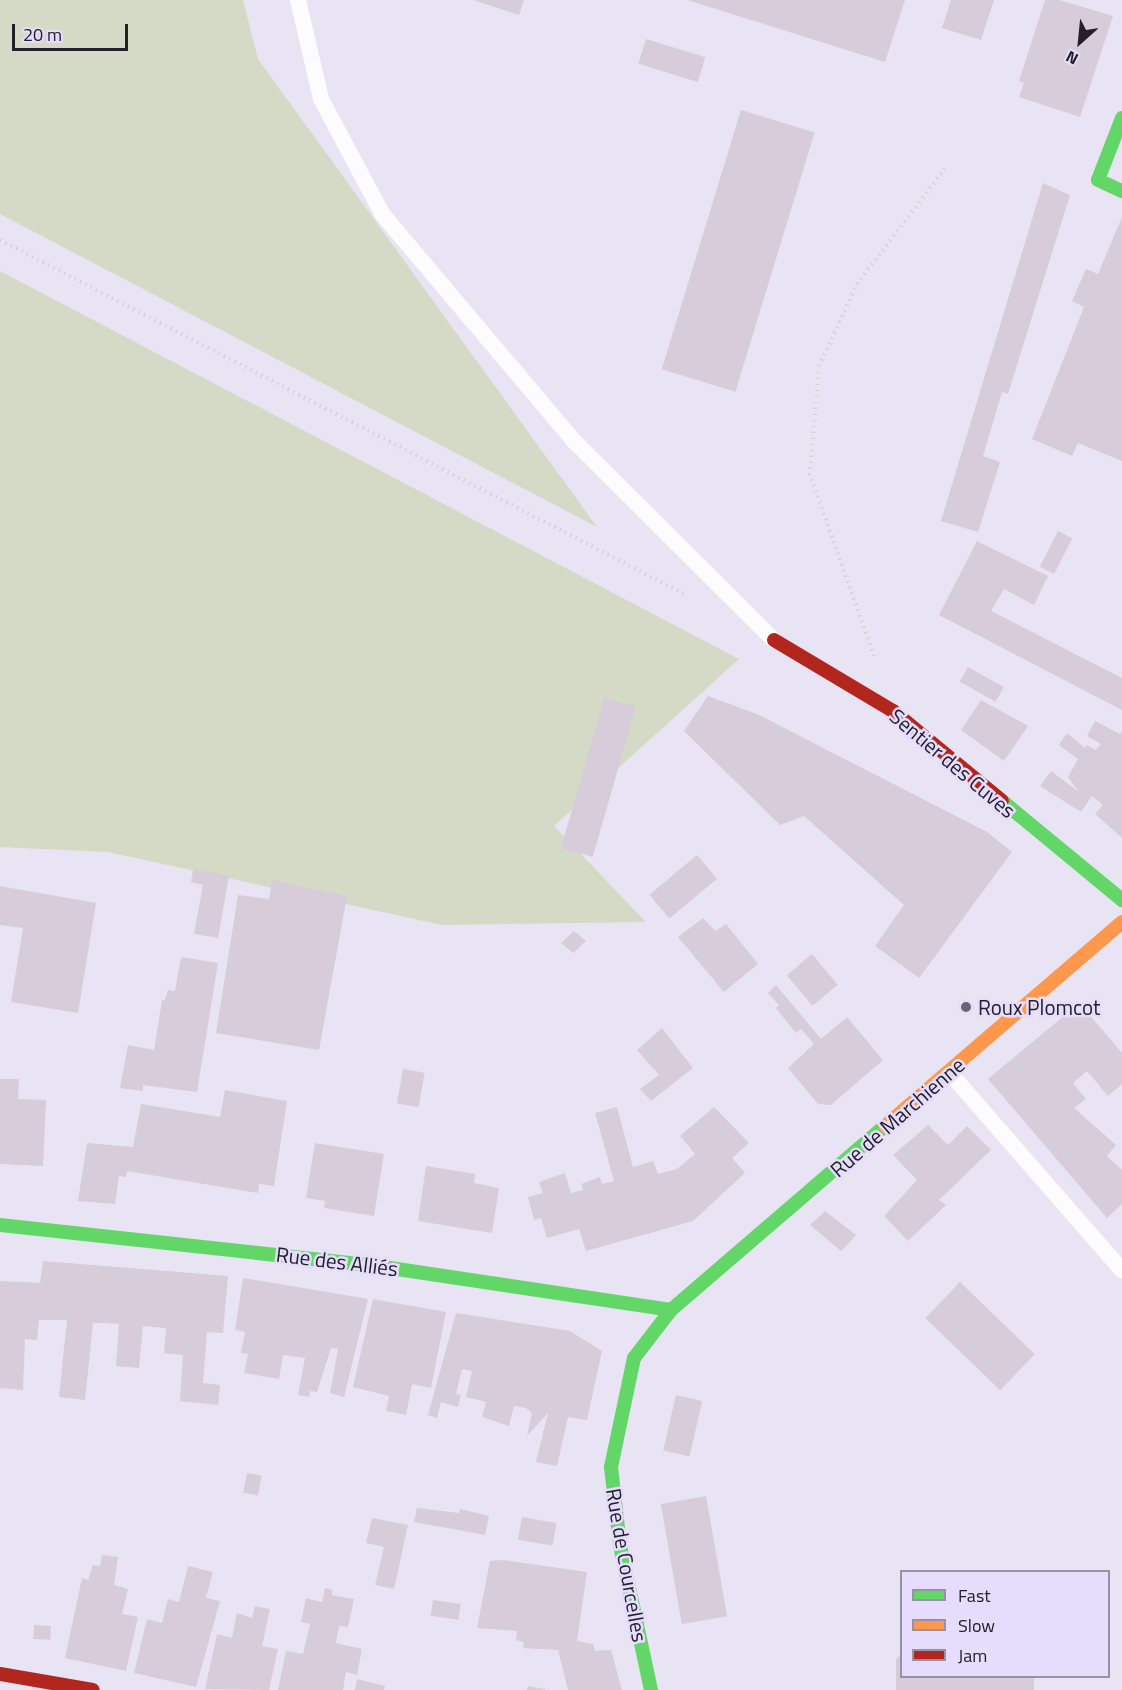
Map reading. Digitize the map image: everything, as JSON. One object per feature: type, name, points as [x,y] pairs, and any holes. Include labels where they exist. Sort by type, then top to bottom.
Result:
[{"type":"street","points":[[1122,118],[1098,180],[1122,190]]},
{"type":"street","name":"Sentier des Cuves","points":[[774,640],[893,711],[1122,900]]},
{"type":"street","name":"Rue de Marchienne","points":[[671,1310],[1122,922]]},
{"type":"street","name":"Rue des Alliés","points":[[0,1225],[377,1266],[671,1310]]},
{"type":"street","name":"Rue de Courcelles","points":[[651,1690],[620,1545],[611,1467],[634,1358],[671,1310]]},
{"type":"street","points":[[0,1674],[93,1690]]},
{"type":"lane","points":[[297,0],[321,99],[383,215],[575,442],[774,640]]},
{"type":"lane","points":[[949,1072],[1122,1270]]},
{"type":"path","points":[[877,666],[810,475],[819,366],[857,284],[945,169]]},
{"type":"path","points":[[0,240],[689,597]]},
{"type":"green space","points":[[0,0],[243,0],[258,59],[597,527],[0,214]]},
{"type":"green space","points":[[0,271],[739,659],[554,826],[646,922],[442,925],[108,852],[0,847]]},
{"type":"building","points":[[473,0],[524,0],[519,15]]},
{"type":"building","points":[[687,0],[905,0],[885,62]]},
{"type":"building","points":[[951,0],[994,0],[981,40],[942,28]]},
{"type":"building","points":[[1045,0],[1059,0],[1113,16],[1080,117],[1019,97],[1024,83],[1019,81]]},
{"type":"building","points":[[646,39],[705,57],[698,82],[638,64]]},
{"type":"building","points":[[741,110],[815,133],[735,392],[662,369]]},
{"type":"building","points":[[1043,183],[1070,195],[1008,394],[1002,392],[983,456],[1000,462],[978,532],[941,521]]},
{"type":"building","points":[[1122,217],[1122,461],[1078,443],[1072,456],[1032,439],[1084,307],[1072,301],[1086,269],[1098,274]]},
{"type":"building","points":[[1058,531],[1072,538],[1054,574],[1040,567]]},
{"type":"building","points":[[977,541],[1048,576],[1034,605],[1004,589],[991,611],[1122,678],[1122,710],[939,615]]},
{"type":"building","points":[[968,667],[1004,687],[996,702],[960,682]]},
{"type":"building","points":[[708,696],[757,714],[987,832],[1012,852],[919,978],[875,946],[904,905],[804,816],[780,825],[684,731]]},
{"type":"building","points":[[604,698],[636,707],[593,857],[561,848]]},
{"type":"building","points":[[981,700],[1028,726],[1004,761],[961,730]]},
{"type":"building","points":[[1095,721],[1120,734],[1122,731],[1122,838],[1095,814],[1103,805],[1092,796],[1081,812],[1040,786],[1051,771],[1079,792],[1068,777],[1078,759],[1059,745],[1067,733],[1085,748],[1087,745],[1095,750],[1101,744],[1087,736]]},
{"type":"building","points":[[697,855],[717,879],[669,919],[650,895]]},
{"type":"building","points":[[193,869],[229,876],[218,938],[194,934],[203,885],[191,882]]},
{"type":"building","points":[[272,880],[347,896],[319,1050],[216,1033],[238,895],[269,899]]},
{"type":"building","points":[[0,886],[96,903],[78,1013],[11,1002],[23,928],[0,925]]},
{"type":"building","points":[[703,918],[715,931],[726,924],[758,964],[724,992],[678,937]]},
{"type":"building","points":[[574,931],[586,941],[573,953],[561,943]]},
{"type":"building","points":[[812,954],[838,985],[812,1006],[787,975]]},
{"type":"building","points":[[181,957],[218,963],[197,1092],[143,1085],[143,1091],[120,1088],[128,1045],[154,1050],[162,1000],[165,1000],[168,990],[175,991]]},
{"type":"building","points":[[776,985],[821,1039],[847,1017],[883,1060],[831,1105],[818,1104],[788,1068],[814,1044],[801,1029],[796,1033],[776,1008],[779,1005],[768,993]]},
{"type":"building","points":[[1070,1011],[1088,1013],[1122,1053],[1122,1084],[1108,1096],[1087,1071],[1073,1083],[1086,1099],[1074,1108],[1116,1145],[1107,1156],[1122,1170],[1122,1204],[1107,1218],[988,1079]]},
{"type":"building","points":[[662,1028],[693,1068],[651,1101],[640,1089],[659,1075],[637,1050]]},
{"type":"building","points":[[403,1069],[425,1073],[419,1107],[397,1103]]},
{"type":"building","points":[[0,1079],[19,1079],[18,1099],[46,1100],[43,1166],[0,1164]]},
{"type":"building","points":[[225,1090],[287,1101],[274,1186],[259,1184],[258,1193],[127,1171],[126,1177],[119,1176],[115,1204],[78,1201],[87,1143],[133,1147],[141,1104],[220,1117]]},
{"type":"building","points":[[617,1107],[633,1167],[653,1161],[658,1174],[677,1169],[695,1154],[680,1136],[714,1107],[749,1143],[732,1158],[745,1173],[693,1221],[586,1251],[579,1229],[547,1238],[541,1218],[534,1220],[528,1197],[543,1193],[539,1182],[565,1173],[571,1193],[583,1190],[581,1184],[600,1177],[602,1184],[614,1181],[595,1113]]},
{"type":"building","points":[[928,1125],[948,1145],[967,1126],[991,1150],[939,1200],[946,1205],[908,1241],[884,1216],[917,1180],[893,1155]]},
{"type":"building","points":[[315,1143],[384,1154],[374,1216],[324,1208],[325,1201],[306,1198]]},
{"type":"building","points":[[426,1166],[475,1174],[474,1183],[499,1188],[492,1233],[418,1221]]},
{"type":"building","points":[[825,1211],[856,1235],[841,1251],[810,1225]]},
{"type":"building","points":[[43,1261],[228,1276],[223,1333],[207,1332],[203,1383],[220,1385],[218,1405],[180,1401],[183,1355],[164,1353],[166,1328],[143,1326],[139,1368],[116,1366],[119,1324],[107,1323],[93,1323],[85,1400],[59,1397],[67,1320],[39,1320],[37,1340],[25,1339],[23,1390],[0,1388],[0,1281],[40,1283]]},
{"type":"building","points":[[243,1278],[368,1299],[344,1397],[330,1393],[338,1349],[331,1348],[317,1392],[310,1391],[309,1397],[298,1395],[305,1358],[283,1355],[279,1379],[244,1373],[248,1354],[241,1353],[245,1332],[235,1330]]},
{"type":"building","points":[[960,1282],[1035,1354],[1000,1390],[925,1318]]},
{"type":"building","points":[[373,1299],[446,1312],[431,1388],[412,1384],[406,1415],[386,1411],[389,1396],[353,1387]]},
{"type":"building","points":[[456,1313],[570,1331],[602,1351],[587,1420],[568,1417],[557,1466],[536,1462],[548,1413],[527,1436],[532,1413],[526,1408],[514,1406],[509,1426],[482,1417],[486,1402],[466,1397],[472,1371],[462,1369],[456,1394],[461,1395],[458,1407],[441,1402],[437,1418],[428,1415]]},
{"type":"building","points":[[676,1395],[702,1401],[689,1457],[663,1451]]},
{"type":"building","points":[[247,1473],[262,1476],[258,1495],[243,1493]]},
{"type":"building","points":[[706,1496],[727,1616],[682,1624],[661,1504]]},
{"type":"building","points":[[417,1508],[459,1513],[460,1509],[489,1516],[485,1535],[414,1522]]},
{"type":"building","points":[[522,1517],[556,1523],[552,1546],[518,1540]]},
{"type":"building","points":[[372,1518],[408,1525],[394,1589],[375,1585],[384,1547],[366,1543]]},
{"type":"building","points":[[102,1555],[118,1557],[114,1585],[128,1589],[122,1614],[138,1617],[126,1671],[65,1658],[82,1578],[88,1580],[93,1565],[100,1566]]},
{"type":"building","points":[[503,1560],[587,1572],[577,1641],[593,1644],[595,1651],[611,1650],[622,1690],[568,1690],[558,1650],[523,1648],[524,1642],[516,1640],[517,1631],[477,1628],[490,1561]]},
{"type":"building","points":[[188,1566],[213,1572],[206,1598],[220,1601],[196,1687],[134,1673],[147,1619],[162,1623],[168,1599],[179,1602]]},
{"type":"building","points":[[325,1588],[333,1590],[331,1595],[354,1599],[348,1627],[339,1626],[336,1643],[362,1649],[357,1675],[346,1672],[343,1690],[278,1690],[286,1651],[303,1654],[310,1624],[301,1622],[306,1598],[322,1602]]},
{"type":"building","points":[[433,1600],[461,1604],[459,1620],[431,1616]]},
{"type":"building","points":[[255,1606],[270,1609],[262,1646],[278,1649],[269,1690],[205,1689],[217,1634],[232,1638],[237,1613],[252,1618]]},
{"type":"building","points":[[34,1625],[51,1626],[50,1640],[33,1639]]},
{"type":"building","points":[[900,1656],[900,1678],[1034,1678],[1034,1690],[896,1690],[896,1659]]},
{"type":"building","points":[[357,1679],[385,1686],[384,1690],[355,1690]]},
{"type":"building","points":[[528,1686],[545,1689],[545,1690],[527,1690]]},
{"type":"traffic: fast","points":[[1122,118],[1098,180],[1122,191]]},
{"type":"traffic: fast","points":[[1002,801],[1122,900]]},
{"type":"traffic: fast","points":[[651,1690],[620,1545],[611,1467],[634,1358],[671,1310],[885,1126]]},
{"type":"traffic: fast","points":[[0,1225],[377,1266],[671,1310]]},
{"type":"traffic: slow","points":[[885,1126],[1122,922]]},
{"type":"traffic: jam","points":[[774,640],[893,711],[1002,801]]},
{"type":"traffic: jam","points":[[0,1674],[93,1690]]},
{"type":"place","name":"Roux Plomcot","points":[[966,1007]]}]
